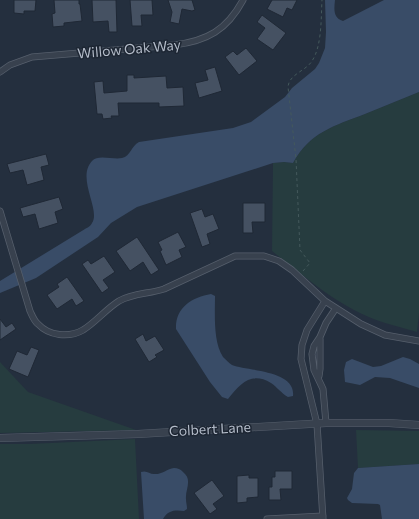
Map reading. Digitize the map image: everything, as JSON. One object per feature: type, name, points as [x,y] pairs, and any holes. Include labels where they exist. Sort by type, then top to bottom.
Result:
[{"type":"street","name":"Willow Oak Way","points":[[0,72],[10,65],[32,57],[174,45],[196,41],[210,36],[220,29],[234,14],[243,0]]},
{"type":"street","points":[[0,211],[30,311],[37,324],[48,332],[60,335],[72,334],[83,330],[120,301],[136,294],[152,293],[164,289],[235,256],[264,256],[279,261],[299,276],[325,301],[355,321],[396,338],[419,341]]},
{"type":"street","points":[[267,519],[323,518],[317,424],[300,359],[302,345],[307,330],[325,301]]},
{"type":"street","points":[[326,423],[324,389],[318,376],[320,369],[320,337],[326,322],[336,308]]},
{"type":"street","name":"Colbert Lane","points":[[0,438],[138,434],[326,423],[389,423],[419,425]]},
{"type":"path","points":[[299,276],[310,263],[300,250],[296,160],[288,87],[290,80],[309,66],[317,51],[320,35],[322,0]]},
{"type":"green space","points":[[419,92],[419,313],[417,332],[377,320],[343,304],[322,290],[272,251],[273,163],[293,163],[307,144],[324,131]]},
{"type":"green space","points":[[0,362],[28,392],[136,430],[0,433]]},
{"type":"green space","points":[[356,430],[419,431],[419,464],[358,468]]},
{"type":"green space","points":[[135,439],[139,519],[0,519],[0,444]]},
{"type":"water","points":[[325,0],[335,0],[334,10],[337,18],[343,21],[384,0],[419,0],[419,92],[324,131],[307,144],[293,163],[273,163],[137,207],[111,223],[98,237],[36,278],[0,293],[0,281],[91,224],[94,217],[94,210],[87,185],[87,176],[88,168],[92,161],[98,158],[125,157],[139,142],[233,128],[251,122],[285,97],[292,88],[315,69],[319,63],[325,48]]},
{"type":"water","points":[[211,294],[215,296],[216,336],[223,357],[232,365],[279,376],[287,381],[292,387],[293,396],[288,397],[271,383],[258,378],[246,381],[237,388],[228,399],[222,397],[210,382],[176,329],[178,315],[186,305],[197,298]]},
{"type":"water","points":[[403,357],[419,364],[419,388],[390,378],[375,377],[360,385],[345,382],[344,370],[346,362],[352,359],[373,367],[381,366]]},
{"type":"water","points":[[419,464],[419,519],[382,519],[380,505],[352,503],[347,498],[352,489],[354,473],[358,468]]},
{"type":"water","points":[[174,468],[181,470],[188,478],[186,495],[187,509],[184,511],[169,512],[163,519],[144,519],[141,472],[145,471],[152,474],[157,474]]},
{"type":"building","points":[[14,0],[36,0],[35,11],[24,11],[24,14],[14,13]]},
{"type":"building","points":[[54,0],[79,0],[82,21],[64,23],[64,26],[53,27],[52,14],[55,13]]},
{"type":"building","points":[[92,0],[116,0],[117,32],[109,32],[108,21],[93,22]]},
{"type":"building","points":[[130,0],[152,0],[153,15],[141,15],[142,26],[132,26]]},
{"type":"building","points":[[168,0],[192,0],[195,10],[192,11],[182,9],[179,24],[170,22],[172,12]]},
{"type":"building","points":[[272,0],[297,0],[292,10],[287,8],[283,17],[267,9]]},
{"type":"building","points":[[262,15],[286,33],[273,50],[257,39],[265,28],[257,22]]},
{"type":"building","points":[[246,48],[257,61],[239,75],[225,57],[233,51],[237,55]]},
{"type":"building","points":[[215,67],[222,91],[199,98],[195,83],[208,80],[205,70]]},
{"type":"building","points":[[127,75],[134,75],[134,78],[166,76],[167,88],[183,87],[184,106],[159,107],[159,103],[118,103],[119,116],[111,116],[112,118],[103,119],[102,114],[97,114],[94,82],[103,81],[104,93],[127,91]]},
{"type":"building","points":[[46,154],[49,165],[41,167],[44,180],[27,185],[23,170],[10,173],[7,164]]},
{"type":"building","points":[[59,197],[63,209],[55,212],[58,223],[39,229],[35,214],[23,217],[20,208]]},
{"type":"building","points":[[243,203],[265,203],[265,222],[252,222],[253,233],[243,233]]},
{"type":"building","points":[[202,209],[205,217],[213,214],[219,229],[207,234],[210,244],[202,247],[190,213]]},
{"type":"building","points":[[178,232],[186,247],[179,250],[182,257],[166,265],[158,242]]},
{"type":"building","points":[[137,237],[159,270],[151,275],[143,262],[130,271],[116,251]]},
{"type":"building","points":[[104,256],[115,272],[103,280],[109,288],[102,293],[82,264],[88,260],[91,264]]},
{"type":"building","points":[[67,277],[84,301],[76,306],[72,299],[57,309],[47,295],[59,287],[57,284]]},
{"type":"building","points":[[0,319],[6,327],[12,323],[16,329],[0,340]]},
{"type":"building","points":[[143,334],[146,341],[155,336],[164,350],[155,355],[157,357],[149,362],[135,339]]},
{"type":"building","points":[[31,347],[39,350],[28,377],[9,369],[17,351],[27,355]]},
{"type":"building","points":[[275,471],[292,471],[292,489],[280,489],[281,500],[269,500],[269,487],[272,487],[272,477],[275,477]]},
{"type":"building","points":[[249,475],[249,478],[258,478],[258,497],[247,498],[247,502],[237,503],[237,476]]},
{"type":"building","points":[[212,480],[224,496],[213,504],[217,509],[210,514],[194,493]]}]
